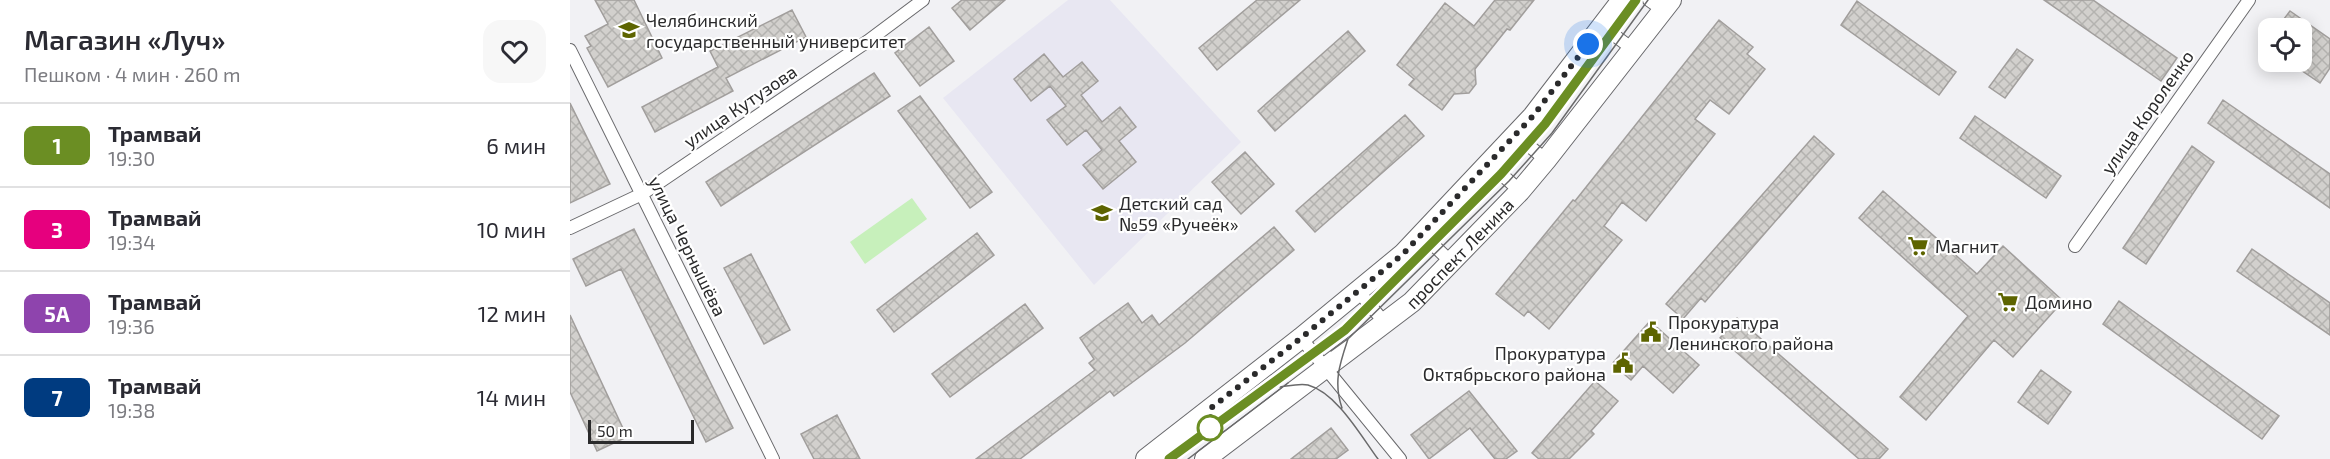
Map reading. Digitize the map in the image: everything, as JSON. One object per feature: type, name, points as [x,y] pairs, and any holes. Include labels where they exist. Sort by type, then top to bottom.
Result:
[{"type":"main road","points":[[1146,459],[1301,338],[1403,254],[1533,116],[1622,0]]},
{"type":"main road","name":"проспект Ленина","points":[[1205,459],[1412,302],[1520,191],[1546,160],[1634,50],[1661,3]]},
{"type":"street","name":"улица Кутузова","points":[[570,228],[642,194],[867,41],[923,0]]},
{"type":"street","name":"улица Короленко","points":[[2075,246],[2249,0]]},
{"type":"street","points":[[1602,26],[1634,50]]},
{"type":"street","name":"улица Чернышёва","points":[[570,50],[773,459]]},
{"type":"street","points":[[1516,135],[1546,160]]},
{"type":"street","points":[[1489,163],[1520,191]]},
{"type":"street","points":[[1422,234],[1451,262]]},
{"type":"street","points":[[1358,291],[1385,323]]},
{"type":"street","points":[[1301,338],[1400,459]]},
{"type":"shaded area","name":"Детский сад №59 «Ручеёк»","points":[[1068,0],[1110,0],[1241,142],[1094,285],[943,98]]},
{"type":"green space","points":[[912,198],[927,219],[865,264],[850,242]]},
{"type":"building","points":[[595,0],[634,0],[662,58],[608,87],[587,48],[591,46],[585,36],[608,24]]},
{"type":"building","points":[[962,0],[1005,0],[970,30],[952,8]]},
{"type":"building","points":[[1257,0],[1300,0],[1217,70],[1199,48]]},
{"type":"building","points":[[1495,0],[1534,0],[1475,69],[1476,84],[1469,93],[1454,94],[1442,110],[1409,85],[1414,79],[1397,65],[1445,3],[1474,26]]},
{"type":"building","points":[[2044,0],[2093,0],[2177,58],[2161,81]]},
{"type":"building","points":[[1857,1],[1956,72],[1939,95],[1841,25]]},
{"type":"building","points":[[792,10],[806,37],[726,78],[733,91],[655,132],[642,107],[718,67],[710,51]]},
{"type":"building","points":[[2290,11],[2300,18],[2285,18]]},
{"type":"building","points":[[1719,20],[1753,47],[1747,54],[1765,69],[1729,114],[1710,100],[1695,119],[1715,134],[1646,221],[1622,202],[1604,226],[1622,240],[1549,329],[1528,311],[1524,316],[1496,294],[1573,200],[1575,201]]},
{"type":"building","points":[[2312,26],[2330,39],[2330,68],[2320,83],[2304,72],[2312,72]]},
{"type":"building","points":[[929,27],[954,61],[920,86],[895,53]]},
{"type":"building","points":[[1348,31],[1365,51],[1275,131],[1258,111]]},
{"type":"building","points":[[2017,49],[2033,60],[2005,98],[1989,87]]},
{"type":"building","points":[[1044,54],[1063,77],[1082,62],[1098,81],[1081,95],[1102,122],[1120,107],[1136,127],[1119,141],[1136,162],[1103,189],[1083,165],[1102,150],[1086,130],[1067,145],[1047,120],[1066,106],[1050,86],[1031,101],[1014,79]]},
{"type":"building","points":[[874,73],[890,96],[721,206],[706,182]]},
{"type":"building","points":[[920,96],[992,192],[970,208],[898,111]]},
{"type":"building","points":[[2223,100],[2330,174],[2330,208],[2208,123]]},
{"type":"building","points":[[570,103],[610,184],[570,203]]},
{"type":"building","points":[[1405,115],[1424,136],[1315,232],[1296,211]]},
{"type":"building","points":[[1975,116],[2061,176],[2046,198],[1960,138]]},
{"type":"building","points":[[1814,136],[1834,154],[1705,302],[1701,298],[1683,319],[1666,304]]},
{"type":"building","points":[[2192,146],[2214,162],[2146,264],[2123,248]]},
{"type":"building","points":[[1245,152],[1274,184],[1241,214],[1212,182]]},
{"type":"building","points":[[1883,191],[1977,274],[2003,246],[2063,301],[2013,357],[1994,340],[1926,420],[1900,397],[1968,316],[1859,218]]},
{"type":"building","points":[[1274,227],[1294,250],[1185,343],[1114,396],[1110,391],[1020,459],[976,459],[1095,370],[1089,363],[1094,359],[1080,338],[1128,303],[1142,323],[1152,315],[1159,325]]},
{"type":"building","points":[[634,229],[733,428],[706,442],[621,269],[586,286],[573,259]]},
{"type":"building","points":[[977,233],[994,255],[894,332],[877,310]]},
{"type":"building","points":[[2252,249],[2330,303],[2330,335],[2237,271]]},
{"type":"building","points":[[751,254],[790,330],[764,344],[724,268]]},
{"type":"building","points":[[2119,301],[2279,416],[2262,439],[2103,324]]},
{"type":"building","points":[[1025,304],[1043,328],[950,397],[932,374]]},
{"type":"building","points":[[570,315],[627,437],[597,451],[570,392]]},
{"type":"building","points":[[1737,318],[1888,449],[1879,459],[1859,459],[1720,338]]},
{"type":"building","points":[[1650,321],[1699,365],[1673,393],[1643,366],[1631,380],[1612,364]]},
{"type":"building","points":[[2041,370],[2071,392],[2048,424],[2018,402]]},
{"type":"building","points":[[1595,381],[1618,401],[1591,431],[1594,434],[1569,459],[1539,459],[1532,453]]},
{"type":"building","points":[[1469,391],[1517,451],[1506,459],[1495,459],[1470,428],[1429,459],[1411,435]]},
{"type":"building","points":[[837,415],[860,459],[814,459],[801,434]]},
{"type":"building","points":[[1331,428],[1348,450],[1336,459],[1291,459]]},
{"type":"tram line","points":[[1169,459],[1345,330],[1501,174],[1545,124],[1636,0]]},
{"type":"tram line","name":"1","points":[[1169,459],[1345,330],[1501,174],[1545,124],[1636,0]]},
{"type":"tram line","points":[[1331,351],[1349,338],[1509,181],[1552,133],[1648,0]]},
{"type":"tram line","points":[[1342,408],[1338,381],[1348,339]]},
{"type":"tram line","points":[[1188,459],[1288,383]]},
{"type":"tram line","points":[[1280,387],[1308,385],[1329,397],[1348,416],[1378,459]]},
{"type":"place","name":"Челябинский государственный университет","points":[[629,30]]},
{"type":"place","name":"Детский сад №59 «Ручеёк»","points":[[1102,213]]},
{"type":"place","name":"Магнит","points":[[1918,246]]},
{"type":"place","name":"Домино","points":[[2008,302]]},
{"type":"place","name":"Прокуратура Ленинского района","points":[[1651,332]]},
{"type":"place","name":"Прокуратура Октябрьского района","points":[[1623,363]]},
{"type":"route","points":[[1210,428],[1211,408],[1403,254],[1533,116],[1588,44]]}]
